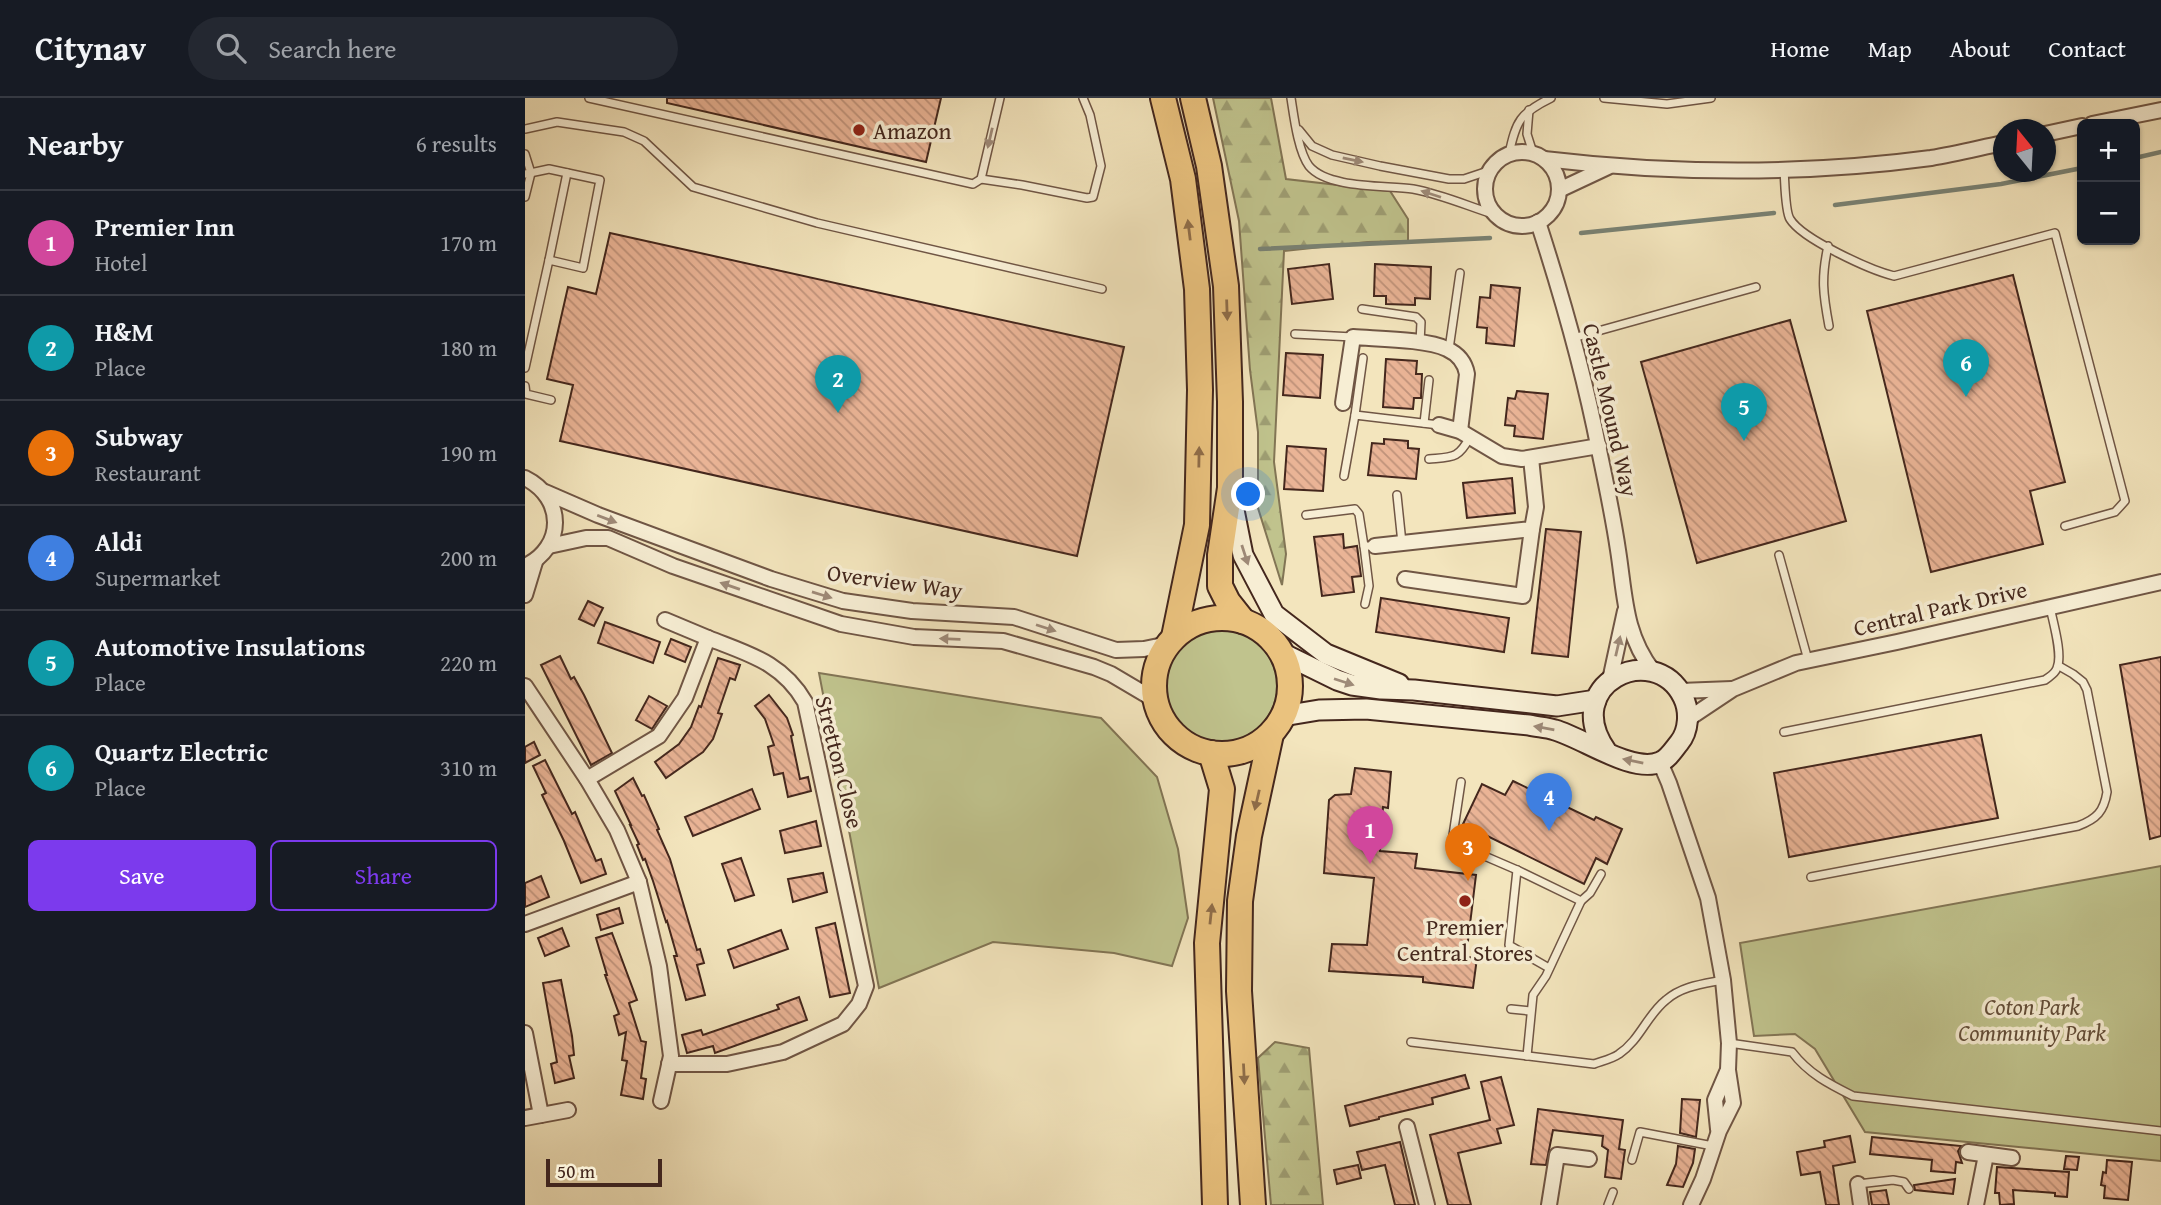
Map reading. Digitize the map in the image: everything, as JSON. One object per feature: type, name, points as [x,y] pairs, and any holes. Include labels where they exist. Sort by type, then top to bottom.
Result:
[{"type":"highway","points":[[1163,98],[1183,179],[1197,289],[1201,390],[1197,525],[1171,640],[1158,661],[1153,680],[1155,700],[1162,719],[1175,735],[1192,747],[1211,753],[1233,753],[1253,746],[1277,725]]},
{"type":"highway","points":[[1193,98],[1209,166],[1226,286],[1230,488],[1220,555],[1220,586],[1228,602],[1243,621]]},
{"type":"highway","points":[[1171,640],[1189,626],[1206,619],[1225,617],[1243,621],[1259,628],[1272,639],[1282,653],[1289,674],[1290,695],[1277,725],[1249,836],[1240,901],[1240,994],[1253,1205]]},
{"type":"highway","points":[[1211,753],[1222,789],[1207,943],[1215,1205]]},
{"type":"street","points":[[2117,119],[2161,110]]},
{"type":"street","points":[[2056,132],[2077,127]]},
{"type":"street","points":[[1539,156],[1552,167],[1558,178],[1558,198],[1550,213],[1538,222],[1527,225],[1506,222],[1496,215],[1489,205],[1486,181],[1499,161],[1521,152],[1609,167],[1784,170],[1871,165],[1921,159],[1993,145]]},
{"type":"street","points":[[1559,190],[1609,167]]},
{"type":"street","name":"Castle Mound Way","points":[[1538,222],[1572,338],[1599,446],[1618,551],[1625,611],[1643,659],[1653,671]]},
{"type":"street","points":[[1343,403],[1353,337],[1445,347],[1456,354],[1465,365],[1467,374],[1464,434]]},
{"type":"street","points":[[1432,424],[1464,434],[1502,456],[1522,460],[1599,446]]},
{"type":"street","points":[[1405,579],[1523,596],[1536,507],[1531,458]]},
{"type":"street","name":"Overview Way","points":[[525,478],[545,492],[598,515],[771,579],[843,601],[912,611],[1014,617],[1116,650],[1144,649],[1171,640]]},
{"type":"street","points":[[1230,488],[1243,555],[1274,614],[1326,654],[1414,690]]},
{"type":"street","points":[[525,595],[530,564],[549,546],[554,533],[555,518],[545,492]]},
{"type":"street","points":[[1369,546],[1532,529]]},
{"type":"street","name":"Overview Way","points":[[549,546],[586,538],[608,538],[673,566],[841,624],[914,637],[1003,641],[1102,670],[1155,700]]},
{"type":"street","name":"Central Park Drive","points":[[1688,719],[1733,689],[1796,663],[2161,582]]},
{"type":"street","name":"Castle Mound Way","points":[[1610,680],[1625,611]]},
{"type":"street","name":"Stretton Close","points":[[665,620],[761,659],[781,671],[797,687],[806,702],[866,986],[859,1004],[843,1024],[783,1052],[727,1064],[669,1064]]},
{"type":"street","points":[[587,779],[660,736],[685,698],[708,638]]},
{"type":"street","points":[[1282,653],[1352,685],[1557,706],[1596,700]]},
{"type":"street","points":[[1277,725],[1319,710],[1366,709],[1555,729],[1632,764],[1660,762],[1683,738],[1688,719],[1686,702],[1671,680],[1653,671],[1626,671],[1601,689],[1593,713],[1597,737],[1607,751]]},
{"type":"street","points":[[525,685],[617,830],[639,882],[659,966],[671,1056],[661,1101]]},
{"type":"street","name":"Central Park Drive","points":[[1680,691],[1733,689]]},
{"type":"street","points":[[1660,762],[1708,898],[1723,980],[1729,1043],[1728,1070],[1715,1100],[1719,1131],[1703,1180],[1691,1205]]},
{"type":"street","points":[[525,924],[639,882]]},
{"type":"street","points":[[525,1033],[541,1115]]},
{"type":"street","points":[[525,1118],[568,1110]]},
{"type":"street","points":[[1407,1127],[1427,1205]]},
{"type":"street","points":[[1968,1152],[2012,1158]]},
{"type":"street","points":[[1549,1205],[1557,1155],[1589,1159]]},
{"type":"street","points":[[1976,1205],[1986,1155]]},
{"type":"street","points":[[1858,1184],[1861,1205]]},
{"type":"lane","points":[[589,98],[973,184],[981,179],[1087,198],[1093,197],[1101,166],[1090,115],[1083,98]]},
{"type":"lane","points":[[981,179],[1000,98]]},
{"type":"lane","points":[[1291,98],[1305,159],[1311,168],[1324,177],[1360,184],[1415,189],[1496,215]]},
{"type":"lane","points":[[1509,155],[1514,129],[1529,109],[1551,98]]},
{"type":"lane","points":[[1604,98],[1667,104],[1711,98]]},
{"type":"lane","points":[[1529,109],[1527,134],[1539,156]]},
{"type":"lane","points":[[525,129],[557,122],[624,132],[645,141],[693,187],[817,223],[1102,289]]},
{"type":"lane","points":[[1296,127],[1312,146],[1332,155],[1448,180],[1464,179],[1491,170]]},
{"type":"lane","points":[[525,154],[528,174],[525,197]]},
{"type":"lane","points":[[528,174],[548,169],[600,180],[583,268],[549,260]]},
{"type":"lane","points":[[1784,170],[1788,217],[1803,233],[1877,272],[1894,276],[2055,233],[2125,501],[2115,512],[2066,526]]},
{"type":"lane","points":[[525,368],[567,173]]},
{"type":"lane","points":[[1828,246],[1823,269],[1823,291],[1829,326]]},
{"type":"lane","points":[[1449,350],[1460,273]]},
{"type":"lane","points":[[1572,338],[1756,287]]},
{"type":"lane","points":[[1362,309],[1416,317],[1420,322],[1420,343]]},
{"type":"lane","points":[[1295,334],[1353,337]]},
{"type":"lane","points":[[1344,476],[1363,358]]},
{"type":"lane","points":[[1355,415],[1432,424],[1429,380]]},
{"type":"lane","points":[[525,386],[526,394],[551,400]]},
{"type":"lane","points":[[1429,459],[1453,457],[1461,453],[1464,434]]},
{"type":"lane","points":[[1397,495],[1402,543]]},
{"type":"lane","points":[[1306,515],[1355,509],[1359,514],[1369,546],[1369,586],[1364,604]]},
{"type":"lane","points":[[1779,555],[1808,661]]},
{"type":"lane","points":[[1784,732],[2045,680],[2059,666],[2050,606]]},
{"type":"lane","points":[[1811,877],[2078,826],[2100,813],[2105,805],[2107,792],[2091,702],[2083,682],[2059,666]]},
{"type":"lane","points":[[1461,782],[1452,842],[1581,901]]},
{"type":"lane","points":[[1517,870],[1509,945],[1549,968]]},
{"type":"lane","points":[[1527,1056],[1533,995],[1581,901],[1590,893],[1601,874]]},
{"type":"lane","points":[[1411,1042],[1594,1064],[1619,1055],[1636,1039],[1653,1012],[1668,998],[1690,986],[1723,980]]},
{"type":"lane","points":[[1511,1009],[1530,1011]]},
{"type":"lane","points":[[1729,1043],[1792,1052],[1804,1068],[1824,1082],[1853,1096],[2161,1131]]},
{"type":"lane","points":[[1632,1160],[1640,1132],[1713,1146]]},
{"type":"lane","points":[[1858,1184],[1893,1180],[1904,1182],[1909,1189]]},
{"type":"lane","points":[[1608,1205],[1613,1192]]},
{"type":"green space","points":[[1213,98],[1271,98],[1286,179],[1390,191],[1408,219],[1408,241],[1368,242],[1284,251],[1274,462],[1286,554],[1282,585],[1258,508],[1258,432],[1250,370],[1239,221]]},
{"type":"green space","points":[[1221,630],[1242,635],[1260,647],[1272,665],[1277,686],[1272,707],[1260,725],[1242,737],[1221,742],[1200,737],[1182,725],[1170,707],[1165,686],[1170,665],[1182,647],[1200,635]]},
{"type":"green space","points":[[819,673],[1101,718],[1157,777],[1178,849],[1188,918],[1172,966],[1114,953],[993,942],[879,988]]},
{"type":"green space","name":"Coton Park Community Park","points":[[2161,866],[2161,1161],[1865,1132],[1815,1049],[1795,1034],[1754,1036],[1740,943]]},
{"type":"green space","points":[[1275,1042],[1309,1048],[1323,1205],[1271,1205],[1258,1058]]},
{"type":"building","name":"Amazon","points":[[667,98],[941,98],[926,162],[667,103]]},
{"type":"building","points":[[610,233],[1124,347],[1077,556],[560,441],[573,385],[547,379],[568,287],[596,294]]},
{"type":"building","points":[[1329,264],[1333,299],[1292,304],[1288,269]]},
{"type":"building","points":[[1375,264],[1431,267],[1430,299],[1415,298],[1415,305],[1386,304],[1386,296],[1374,296]]},
{"type":"building","points":[[2013,275],[2065,482],[2030,491],[2043,544],[1931,572],[1867,311]]},
{"type":"building","points":[[1491,285],[1520,288],[1514,346],[1486,343],[1487,328],[1477,327],[1480,297],[1490,298]]},
{"type":"building","points":[[1790,320],[1846,521],[1697,563],[1641,362]]},
{"type":"building","points":[[1286,353],[1323,355],[1320,398],[1283,395]]},
{"type":"building","points":[[1386,359],[1417,361],[1416,374],[1422,374],[1421,398],[1414,398],[1413,409],[1383,407]]},
{"type":"building","points":[[1517,391],[1548,394],[1543,439],[1514,436],[1515,426],[1505,425],[1508,398],[1515,399]]},
{"type":"building","points":[[1384,439],[1408,441],[1408,448],[1419,449],[1416,479],[1368,475],[1372,443],[1384,444]]},
{"type":"building","points":[[1287,446],[1326,449],[1323,491],[1284,489]]},
{"type":"building","points":[[1512,478],[1515,513],[1467,518],[1463,483]]},
{"type":"building","points":[[1546,529],[1581,532],[1568,657],[1532,653]]},
{"type":"building","points":[[1343,534],[1344,548],[1357,546],[1361,576],[1352,577],[1354,592],[1322,596],[1314,537]]},
{"type":"building","points":[[1381,598],[1509,618],[1504,652],[1376,632]]},
{"type":"building","points":[[588,601],[603,608],[594,626],[579,619]]},
{"type":"building","points":[[605,622],[660,642],[653,663],[598,643]]},
{"type":"building","points":[[671,639],[691,647],[685,662],[665,654]]},
{"type":"building","points":[[560,656],[571,679],[574,677],[584,695],[612,753],[591,765],[541,665]]},
{"type":"building","points":[[2161,657],[2161,836],[2150,839],[2120,665]]},
{"type":"building","points":[[718,658],[740,665],[735,680],[730,678],[718,713],[722,714],[713,739],[703,752],[666,778],[655,762],[679,744],[691,727]]},
{"type":"building","points":[[769,695],[787,718],[793,735],[791,736],[800,779],[808,777],[811,791],[788,797],[783,773],[774,775],[768,747],[774,745],[765,719],[755,706]]},
{"type":"building","points":[[649,696],[667,706],[652,729],[636,720]]},
{"type":"building","points":[[1981,735],[1998,818],[1789,857],[1774,773]]},
{"type":"building","points":[[534,742],[540,755],[525,763],[525,747]]},
{"type":"building","points":[[545,760],[572,814],[575,812],[596,861],[601,859],[606,874],[581,883],[542,795],[546,793],[533,766]]},
{"type":"building","points":[[1355,768],[1391,772],[1388,808],[1383,807],[1380,851],[1417,854],[1415,868],[1476,875],[1466,957],[1477,958],[1473,988],[1423,982],[1423,977],[1329,971],[1332,944],[1367,945],[1374,878],[1324,873],[1329,800],[1335,795],[1351,794]]},
{"type":"building","points":[[633,778],[659,829],[657,830],[670,859],[697,950],[700,949],[704,963],[697,965],[705,995],[686,1000],[667,921],[645,859],[643,860],[637,845],[639,844],[615,791]]},
{"type":"building","points":[[1513,781],[1594,820],[1596,817],[1622,829],[1607,864],[1596,858],[1584,884],[1463,824],[1482,784],[1505,795]]},
{"type":"building","points":[[752,789],[760,809],[693,836],[685,817]]},
{"type":"building","points":[[816,821],[821,846],[785,853],[780,831]]},
{"type":"building","points":[[741,858],[754,895],[735,901],[722,864]]},
{"type":"building","points":[[823,873],[827,892],[793,902],[788,879]]},
{"type":"building","points":[[541,876],[549,897],[525,907],[525,883]]},
{"type":"building","points":[[619,908],[623,923],[601,930],[597,915]]},
{"type":"building","points":[[835,923],[850,993],[830,997],[816,928]]},
{"type":"building","points":[[562,928],[569,946],[545,956],[538,938]]},
{"type":"building","points":[[781,930],[788,949],[734,968],[728,950]]},
{"type":"building","points":[[612,933],[637,1000],[629,1003],[641,1041],[646,1042],[641,1078],[646,1079],[643,1099],[621,1095],[627,1061],[622,1060],[626,1032],[619,1035],[614,1016],[619,1014],[605,975],[596,938]]},
{"type":"building","points":[[561,980],[572,1036],[574,1055],[569,1056],[574,1078],[555,1083],[551,1064],[557,1062],[543,983]]},
{"type":"building","points":[[799,997],[807,1020],[715,1053],[713,1046],[687,1053],[682,1035],[701,1030],[703,1035],[779,1009],[777,1005]]},
{"type":"building","points":[[1465,1075],[1469,1088],[1432,1098],[1433,1104],[1350,1126],[1345,1106]]},
{"type":"building","points":[[1501,1077],[1514,1125],[1497,1129],[1501,1143],[1458,1153],[1471,1205],[1448,1205],[1430,1135],[1490,1120],[1481,1082]]},
{"type":"building","points":[[1682,1099],[1700,1100],[1696,1137],[1680,1133]]},
{"type":"building","points":[[1538,1109],[1623,1120],[1619,1149],[1625,1150],[1621,1179],[1605,1177],[1608,1150],[1602,1146],[1603,1136],[1553,1130],[1546,1165],[1531,1164]]},
{"type":"building","points":[[1850,1136],[1855,1162],[1833,1166],[1839,1205],[1826,1205],[1820,1172],[1801,1175],[1797,1152],[1825,1147],[1824,1141]]},
{"type":"building","points":[[1872,1137],[1961,1146],[1958,1151],[1962,1163],[1956,1162],[1955,1173],[1931,1171],[1932,1160],[1870,1154]]},
{"type":"building","points":[[1400,1142],[1415,1205],[1395,1205],[1385,1165],[1362,1170],[1357,1152]]},
{"type":"building","points":[[1678,1146],[1695,1149],[1693,1163],[1683,1187],[1667,1185],[1676,1164]]},
{"type":"building","points":[[2066,1156],[2079,1157],[2077,1170],[2064,1169]]},
{"type":"building","points":[[2107,1160],[2132,1162],[2128,1200],[2104,1198],[2105,1186],[2101,1185]]},
{"type":"building","points":[[1358,1165],[1361,1178],[1337,1184],[1334,1170]]},
{"type":"building","points":[[1997,1167],[2069,1172],[2067,1197],[2055,1196],[2055,1193],[2013,1190],[2014,1204],[2000,1205],[1999,1193],[1995,1193]]},
{"type":"building","points":[[1955,1179],[1953,1194],[1915,1190],[1914,1185]]},
{"type":"building","points":[[1886,1190],[1889,1205],[1872,1205],[1870,1192]]},
{"type":"waterway","points":[[2140,157],[2161,152]]},
{"type":"waterway","points":[[1835,205],[2001,184],[2077,169]]},
{"type":"waterway","points":[[1581,233],[1774,213]]},
{"type":"waterway","points":[[1260,249],[1490,238]]},
{"type":"place","name":"Amazon","points":[[859,130]]},
{"type":"place","name":"Quartz Electric","points":[[1966,397]]},
{"type":"place","name":"H&M","points":[[838,413]]},
{"type":"place","name":"Automotive Insulations","points":[[1744,441]]},
{"type":"place","name":"Aldi","points":[[1549,831]]},
{"type":"place","name":"Premier Inn","points":[[1370,864]]},
{"type":"place","name":"Subway","points":[[1468,881]]},
{"type":"place","name":"Premier Central Stores","points":[[1465,901]]}]
